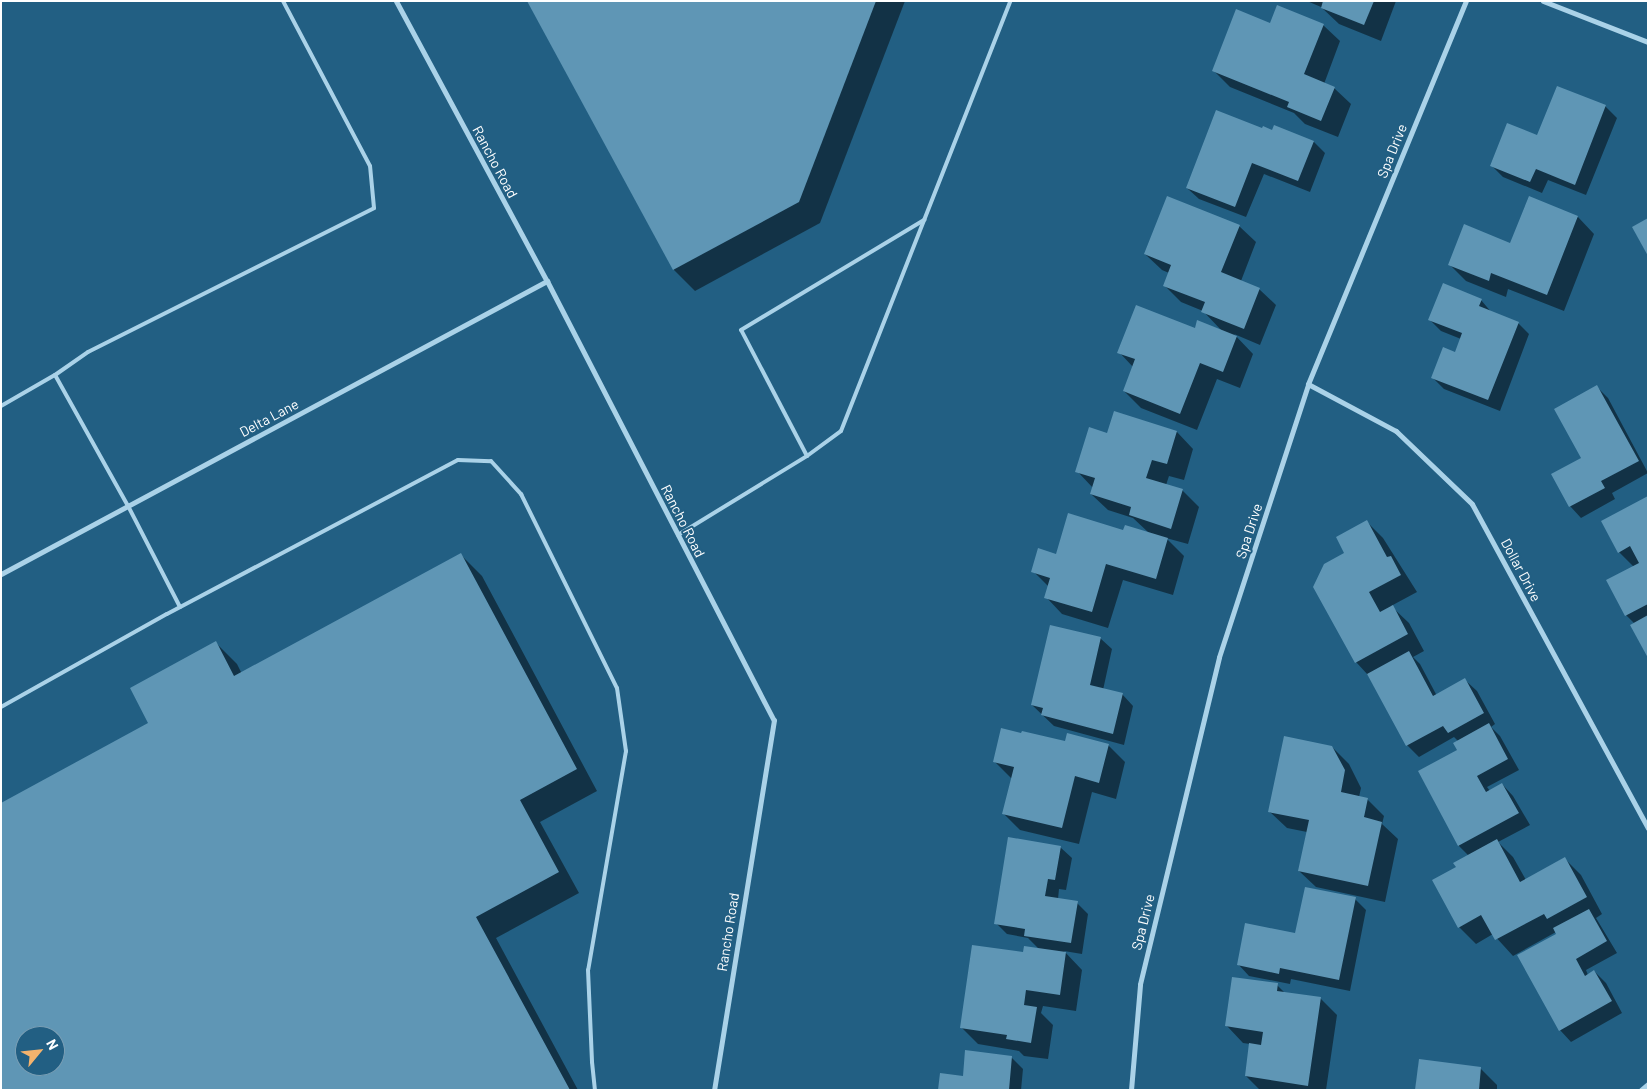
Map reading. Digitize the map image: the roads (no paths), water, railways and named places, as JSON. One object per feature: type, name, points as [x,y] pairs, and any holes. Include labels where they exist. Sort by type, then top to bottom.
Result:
[{"type":"street","name":"Rancho Road","points":[[396,1],[547,281],[774,720],[714,1090]]},
{"type":"street","name":"Spa Drive","points":[[1131,1090],[1140,984],[1220,658],[1308,384],[1466,1]]},
{"type":"street","points":[[1544,1],[1648,42]]},
{"type":"street","name":"Delta Lane","points":[[1,574],[547,281]]},
{"type":"street","name":"Dollar Drive","points":[[1308,384],[1396,431],[1472,504],[1648,828]]},
{"type":"street","points":[[1642,1090],[1648,1084]]},
{"type":"lane","points":[[1,406],[56,375],[88,352],[374,208],[370,166],[283,1]]},
{"type":"lane","points":[[678,535],[807,456],[841,431],[1010,1]]},
{"type":"lane","points":[[807,456],[741,330],[924,220]]},
{"type":"lane","points":[[56,375],[128,506],[180,607]]},
{"type":"lane","points":[[1,707],[180,607],[458,460],[491,462],[521,494],[617,688],[626,751],[588,970],[592,1062],[596,1090]]}]
